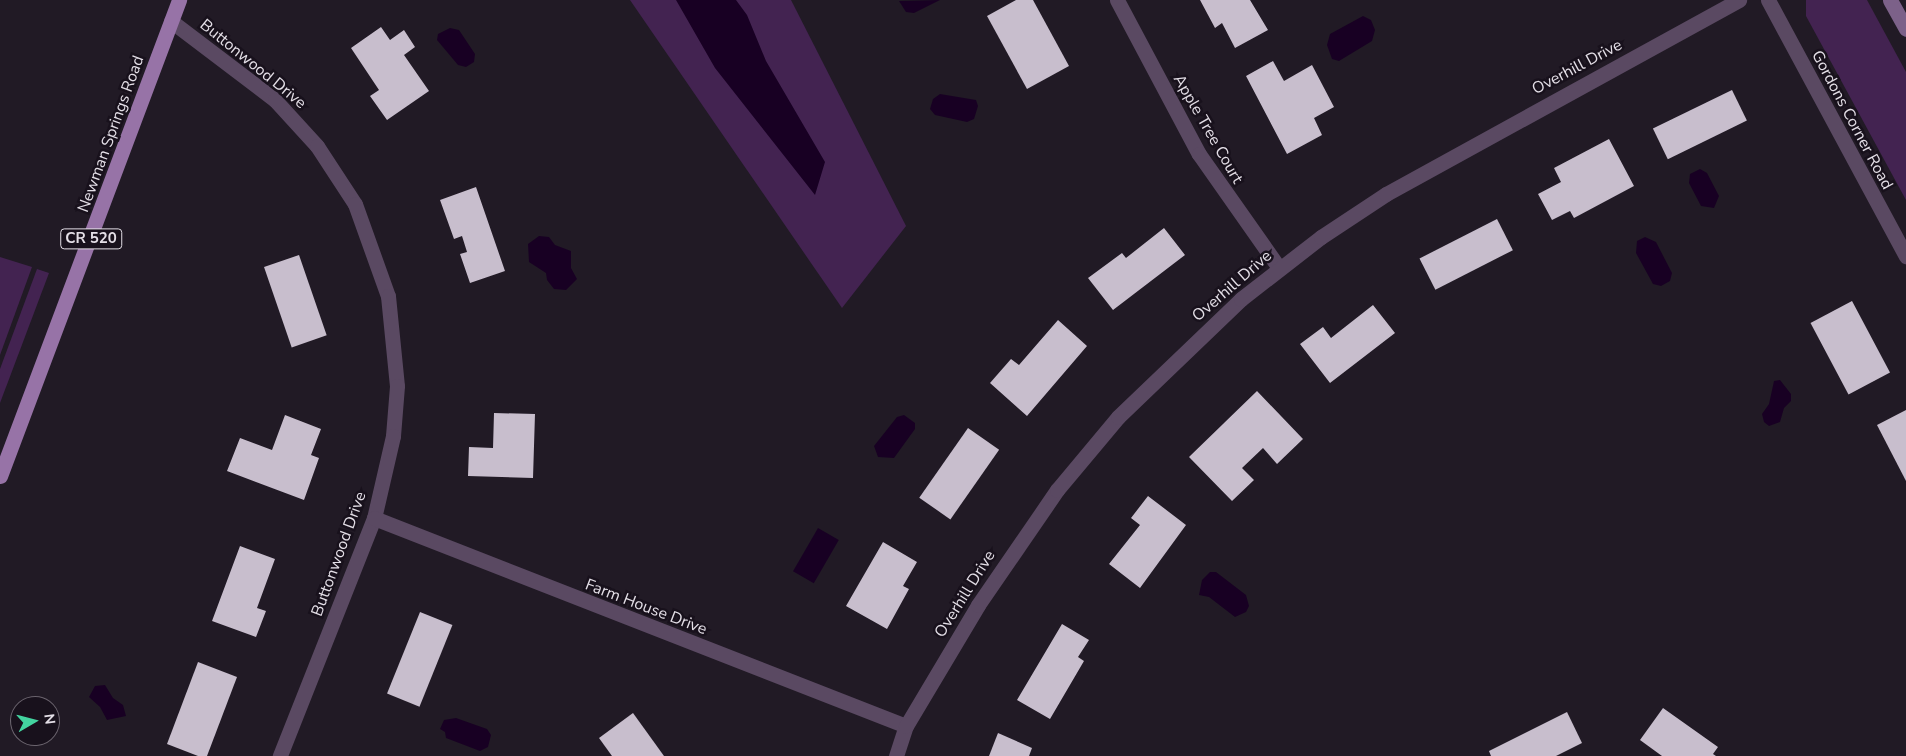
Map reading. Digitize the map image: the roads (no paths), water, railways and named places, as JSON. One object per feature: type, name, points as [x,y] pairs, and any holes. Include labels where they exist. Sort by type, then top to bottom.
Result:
[{"type":"main road","name":"Newman Springs Road","points":[[0,476],[179,0]]},
{"type":"street","name":"Apple Tree Court","points":[[1117,0],[1204,162],[1279,268]]},
{"type":"street","name":"Overhill Drive","points":[[896,756],[906,726],[978,605],[1057,490],[1118,417],[1170,364],[1279,268],[1386,194],[1452,154],[1739,0]]},
{"type":"street","name":"Gordons Corner Road","points":[[1768,0],[1906,256]]},
{"type":"street","points":[[1890,0],[1906,29]]},
{"type":"street","name":"Buttonwood Drive","points":[[171,21],[274,100],[295,120],[321,151],[355,204],[388,296],[396,350],[397,386],[393,436],[374,518],[280,756]]},
{"type":"street","name":"Farm House Drive","points":[[374,518],[906,726]]}]
